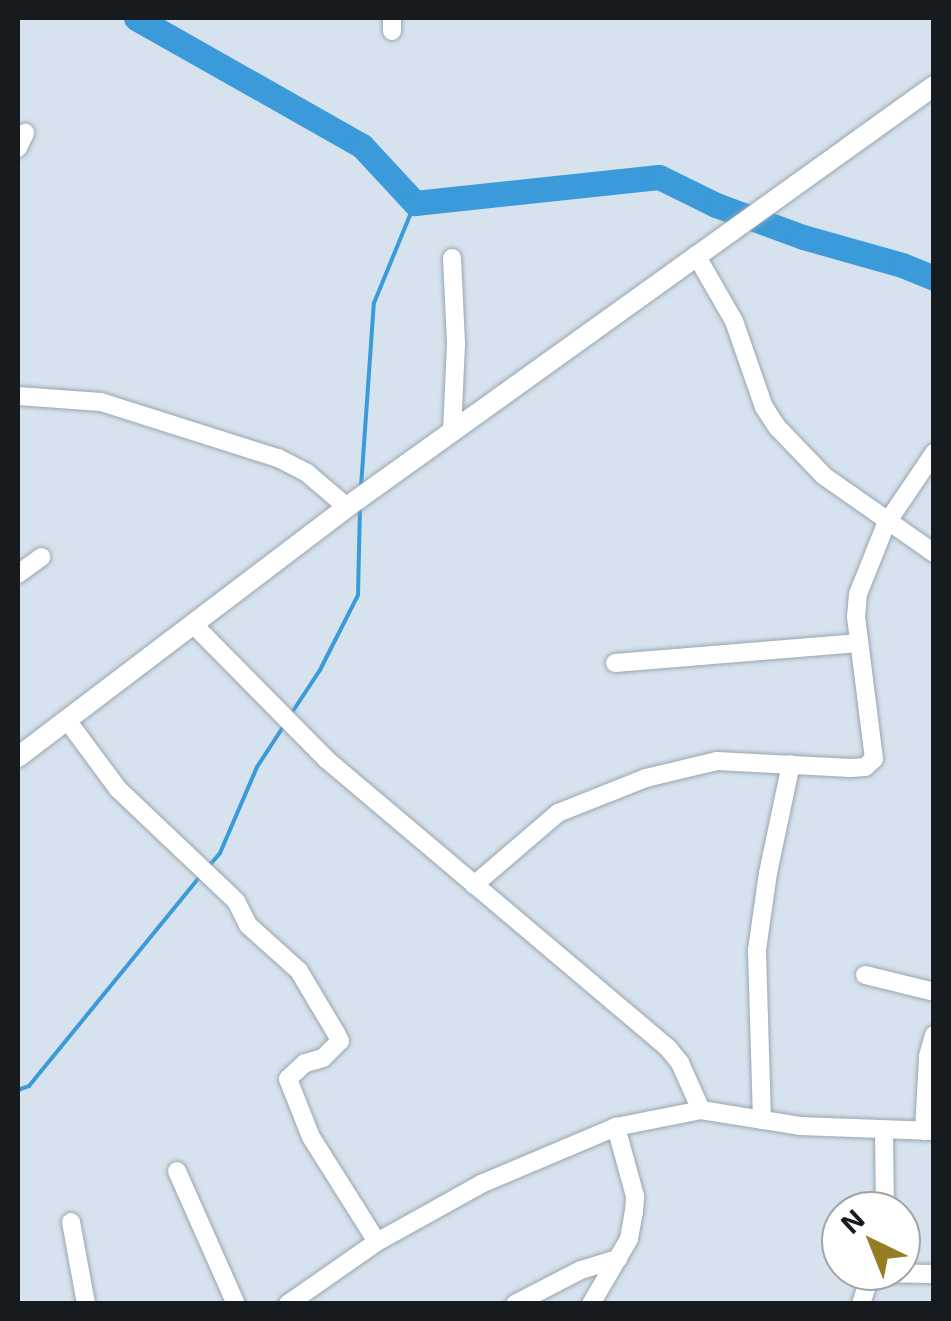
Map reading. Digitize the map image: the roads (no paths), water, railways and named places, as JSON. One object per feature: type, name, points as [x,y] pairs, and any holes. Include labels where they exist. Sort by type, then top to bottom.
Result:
[{"type":"main road","points":[[18,756],[356,501],[934,86]]},
{"type":"street","points":[[696,255],[734,321],[764,406],[777,426],[824,476],[886,524],[934,553]]},
{"type":"street","points":[[452,258],[456,344],[452,433]]},
{"type":"street","points":[[18,396],[101,402],[278,458],[356,501]]},
{"type":"street","points":[[474,885],[558,813],[618,787],[716,761],[851,768],[865,767],[874,759],[859,643],[858,594],[886,524],[934,453]]},
{"type":"street","points":[[18,574],[41,557]]},
{"type":"street","points":[[195,626],[299,732],[668,1048],[680,1063],[702,1110]]},
{"type":"street","points":[[615,663],[713,651],[859,643]]},
{"type":"street","points":[[67,720],[118,788],[236,901],[248,924],[299,971],[340,1041],[288,1079],[311,1137],[377,1242]]},
{"type":"street","points":[[762,1120],[757,950],[791,764]]},
{"type":"street","points":[[865,975],[934,992]]},
{"type":"street","points":[[288,1304],[377,1242],[514,1167],[616,1127],[702,1110],[884,1132],[929,1131],[928,1056],[934,1035]]},
{"type":"street","points":[[592,1304],[630,1239],[635,1196],[616,1127]]},
{"type":"street","points":[[884,1132],[885,1191]]},
{"type":"street","points":[[177,1170],[236,1304]]},
{"type":"street","points":[[72,1222],[86,1304]]},
{"type":"street","points":[[515,1304],[581,1270],[618,1260]]},
{"type":"waterway","points":[[136,18],[362,146],[415,203],[659,177],[716,205],[803,237],[934,278]]},
{"type":"waterway","points":[[361,487],[374,303],[415,203]]},
{"type":"waterway","points":[[291,714],[320,670],[358,595],[360,506]]},
{"type":"waterway","points":[[208,867],[220,853],[257,767],[283,727]]},
{"type":"waterway","points":[[18,1090],[29,1086],[202,874]]}]
